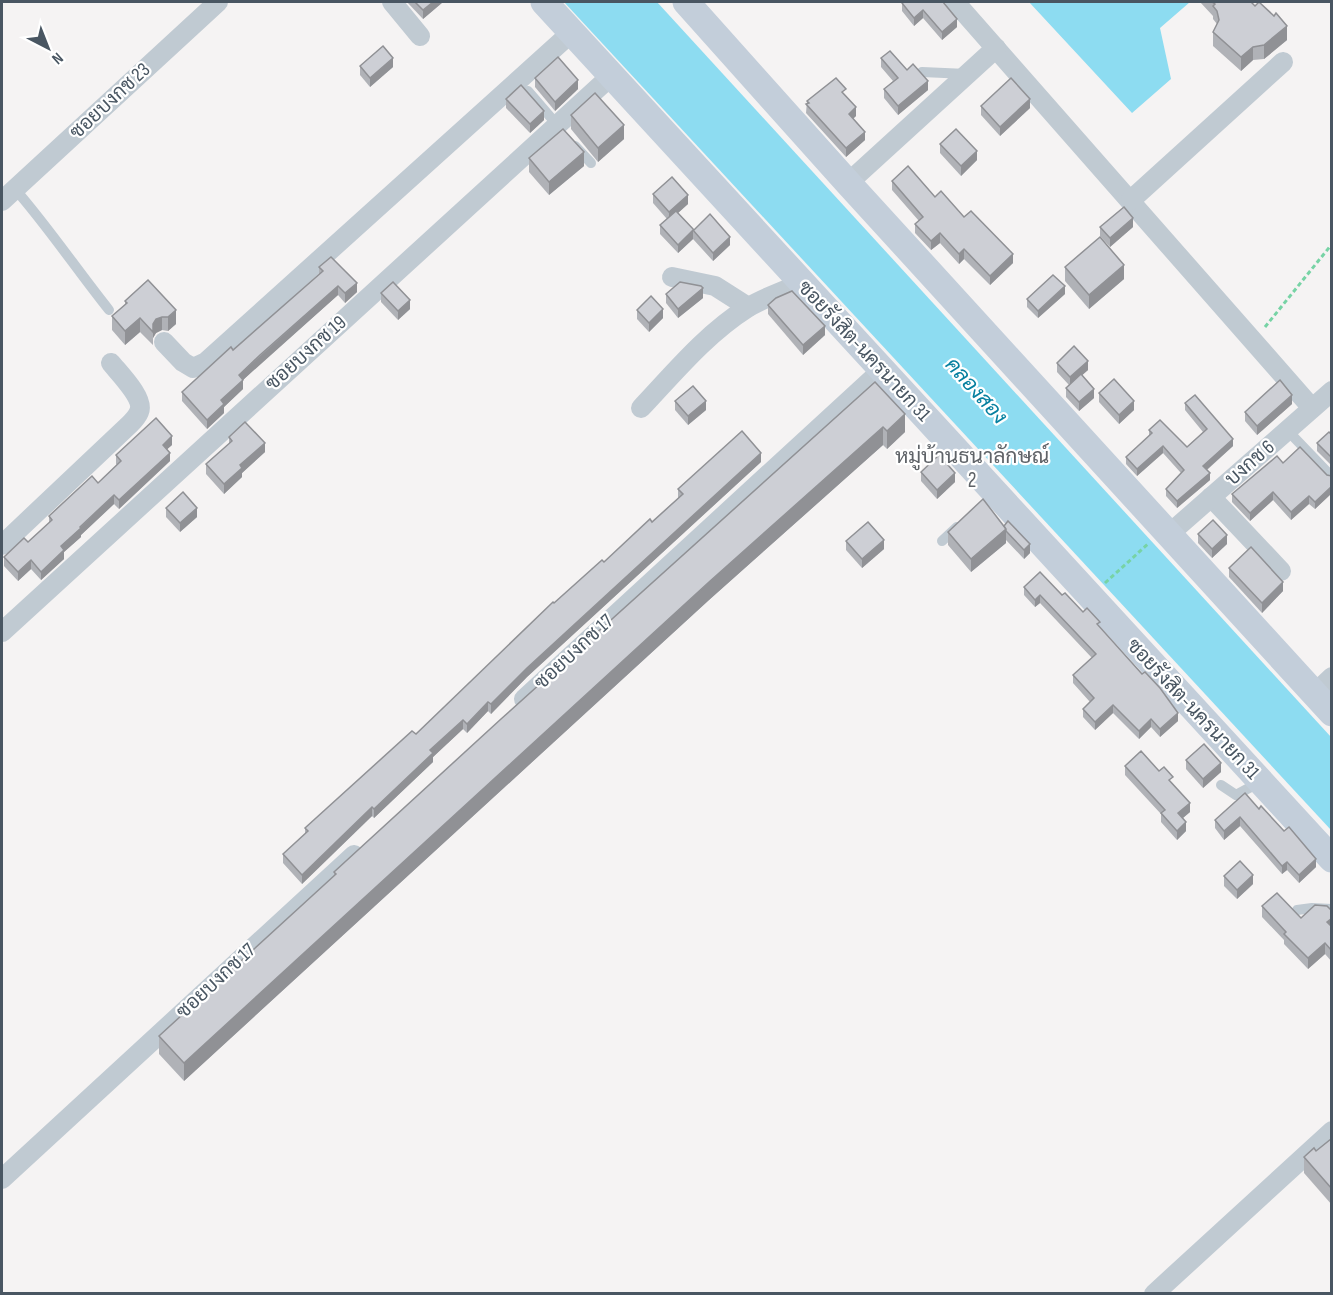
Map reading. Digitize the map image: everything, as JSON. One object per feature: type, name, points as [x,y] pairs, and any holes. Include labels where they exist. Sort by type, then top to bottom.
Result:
[{"type":"street","name":"ซอยบงกช 23","points":[[8,195],[218,2]]},
{"type":"street","points":[[392,2],[420,36]]},
{"type":"street","name":"ซอยรังสิต-นครนายก 31","points":[[544,2],[882,370],[990,496],[1332,859]]},
{"type":"street","points":[[686,2],[1161,537],[1326,695]]},
{"type":"street","points":[[955,2],[1312,408]]},
{"type":"street","points":[[164,342],[183,362],[193,368],[206,362],[572,32]]},
{"type":"street","points":[[848,183],[996,48]]},
{"type":"street","points":[[1131,200],[1283,62]]},
{"type":"street","name":"ซอยบงกช 19","points":[[2,632],[563,132],[612,76]]},
{"type":"street","points":[[672,277],[715,286],[748,308]]},
{"type":"street","points":[[641,408],[699,347],[748,308],[802,283]]},
{"type":"street","points":[[2,545],[130,424],[140,411],[140,402],[136,395],[111,363]]},
{"type":"street","name":"ซอยบงกช 17","points":[[512,710],[882,370]]},
{"type":"street","name":"บงกช 6","points":[[1161,537],[1211,497],[1332,391]]},
{"type":"street","points":[[1211,497],[1281,571]]},
{"type":"street","name":"ซอยบงกช 17","points":[[2,1179],[371,839]]},
{"type":"street","points":[[1154,1293],[1332,1131]]},
{"type":"lane","points":[[922,72],[968,74]]},
{"type":"lane","points":[[528,91],[591,163]]},
{"type":"lane","points":[[8,195],[43,221],[70,260],[110,310]]},
{"type":"lane","points":[[1287,430],[1332,477]]},
{"type":"lane","points":[[942,541],[968,517]]},
{"type":"lane","points":[[1221,784],[1236,795],[1260,782]]},
{"type":"lane","points":[[1297,910],[1332,909]]},
{"type":"path","points":[[1253,340],[1332,244]]},
{"type":"path","points":[[1100,587],[1161,537]]},
{"type":"water","name":"คลองสอง","points":[[564,2],[657,2],[1331,737],[1331,830]]},
{"type":"water","points":[[1029,2],[1190,2],[1160,28],[1171,79],[1132,113]]},
{"type":"building","points":[[415,2],[433,2],[423,10]]},
{"type":"building","points":[[943,2],[957,19],[942,32],[923,10],[914,18],[902,3]]},
{"type":"building","points":[[1212,2],[1251,2],[1255,6],[1259,2],[1274,16],[1276,13],[1287,26],[1264,45],[1253,47],[1241,57],[1213,32],[1219,20],[1213,6],[1215,4]]},
{"type":"building","points":[[383,46],[393,58],[370,78],[360,66]]},
{"type":"building","points":[[890,51],[907,70],[913,64],[928,81],[898,106],[884,89],[898,78],[881,58]]},
{"type":"building","points":[[558,57],[578,80],[555,102],[535,78]]},
{"type":"building","points":[[836,78],[846,89],[842,92],[856,107],[849,114],[865,132],[846,148],[806,104]]},
{"type":"building","points":[[1011,78],[1030,99],[1000,127],[981,106]]},
{"type":"building","points":[[521,85],[544,111],[530,124],[506,99]]},
{"type":"building","points":[[595,93],[624,125],[598,148],[571,115]]},
{"type":"building","points":[[563,129],[584,152],[549,182],[529,158]]},
{"type":"building","points":[[956,129],[977,151],[961,166],[940,144]]},
{"type":"building","points":[[908,166],[935,197],[941,191],[964,217],[971,211],[1013,254],[990,276],[964,249],[959,254],[940,233],[931,241],[915,224],[923,217],[892,181]]},
{"type":"building","points":[[672,177],[688,195],[669,212],[653,194]]},
{"type":"building","points":[[1124,207],[1133,218],[1110,238],[1100,227]]},
{"type":"building","points":[[676,211],[694,230],[710,214],[730,237],[713,253],[693,230],[678,245],[660,225]]},
{"type":"building","points":[[1100,237],[1124,265],[1089,295],[1065,267]]},
{"type":"building","points":[[331,257],[357,283],[345,293],[338,286],[260,355],[239,375],[243,380],[221,400],[224,404],[207,420],[182,392],[231,347],[233,350],[323,271],[319,267]]},
{"type":"building","points":[[1053,275],[1065,286],[1038,311],[1027,299]]},
{"type":"building","points":[[148,280],[176,310],[168,317],[156,319],[153,332],[140,318],[125,331],[112,316]]},
{"type":"building","points":[[393,282],[410,300],[398,311],[381,293]]},
{"type":"building","points":[[680,282],[703,288],[678,309],[666,294]]},
{"type":"building","points":[[792,291],[825,326],[803,345],[768,305],[776,298]]},
{"type":"building","points":[[651,296],[663,309],[649,323],[637,310]]},
{"type":"building","points":[[1074,346],[1088,361],[1070,377],[1057,363]]},
{"type":"building","points":[[1081,374],[1094,389],[1079,402],[1066,388]]},
{"type":"building","points":[[1114,379],[1134,401],[1119,415],[1099,393]]},
{"type":"building","points":[[1280,380],[1292,395],[1257,426],[1245,412]]},
{"type":"building","points":[[875,382],[905,414],[887,431],[883,427],[709,582],[184,1063],[159,1036],[501,719]]},
{"type":"building","points":[[693,386],[706,401],[688,416],[675,401]]},
{"type":"building","points":[[1195,395],[1233,439],[1203,466],[1210,473],[1177,501],[1166,489],[1184,470],[1163,446],[1137,469],[1126,457],[1152,433],[1149,430],[1160,420],[1187,447],[1207,429],[1185,403]]},
{"type":"building","points":[[156,418],[172,436],[163,445],[170,453],[119,500],[114,495],[61,546],[64,550],[41,572],[31,560],[18,572],[4,557],[24,538],[28,542],[52,520],[49,516],[92,476],[98,483],[121,461],[116,455]]},
{"type":"building","points":[[245,422],[265,443],[240,465],[242,468],[224,484],[206,464],[232,441],[229,437]]},
{"type":"building","points":[[742,431],[761,453],[527,668],[491,704],[488,702],[467,724],[463,720],[430,750],[433,753],[374,809],[372,807],[302,875],[283,854],[308,831],[305,828],[412,731],[416,734],[553,602],[602,560],[604,562],[650,519],[652,522],[683,494],[678,489]]},
{"type":"building","points":[[1329,432],[1332,435],[1332,458],[1317,443]]},
{"type":"building","points":[[1300,447],[1327,475],[1332,476],[1332,486],[1315,502],[1309,496],[1291,512],[1273,492],[1250,513],[1232,494],[1277,456],[1283,463]]},
{"type":"building","points":[[939,455],[955,473],[937,490],[921,472]]},
{"type":"building","points":[[183,492],[197,508],[180,523],[166,508]]},
{"type":"building","points":[[983,499],[1006,529],[971,559],[948,532]]},
{"type":"building","points":[[1213,520],[1227,535],[1212,549],[1198,534]]},
{"type":"building","points":[[1008,521],[1030,544],[1024,550],[1006,531],[1004,526]]},
{"type":"building","points":[[868,522],[884,540],[862,559],[846,541]]},
{"type":"building","points":[[1251,547],[1283,582],[1262,603],[1229,568]]},
{"type":"building","points":[[1040,572],[1062,595],[1065,593],[1083,612],[1087,608],[1100,622],[1097,624],[1142,674],[1145,672],[1160,688],[1178,713],[1160,729],[1151,719],[1139,731],[1113,705],[1095,722],[1083,709],[1094,698],[1073,675],[1096,654],[1040,595],[1035,600],[1024,587]]},
{"type":"building","points":[[1204,744],[1221,763],[1203,779],[1186,760]]},
{"type":"building","points":[[1141,751],[1159,771],[1164,767],[1173,777],[1169,780],[1190,803],[1178,813],[1186,822],[1177,831],[1161,813],[1165,810],[1125,766]]},
{"type":"building","points":[[1245,793],[1259,809],[1261,806],[1284,831],[1289,827],[1316,859],[1299,875],[1287,862],[1282,866],[1240,817],[1224,831],[1215,820]]},
{"type":"building","points":[[1240,861],[1253,875],[1237,890],[1224,876]]},
{"type":"building","points":[[1277,893],[1301,918],[1315,905],[1327,906],[1332,911],[1332,918],[1327,922],[1332,927],[1332,951],[1325,943],[1308,958],[1284,934],[1286,932],[1262,906]]},
{"type":"building","points":[[1331,1139],[1332,1189],[1304,1157],[1314,1148],[1316,1151]]},
{"type":"district","name":"หมู่บ้านธนาลักษณ์ 2","points":[[972,468]]}]
